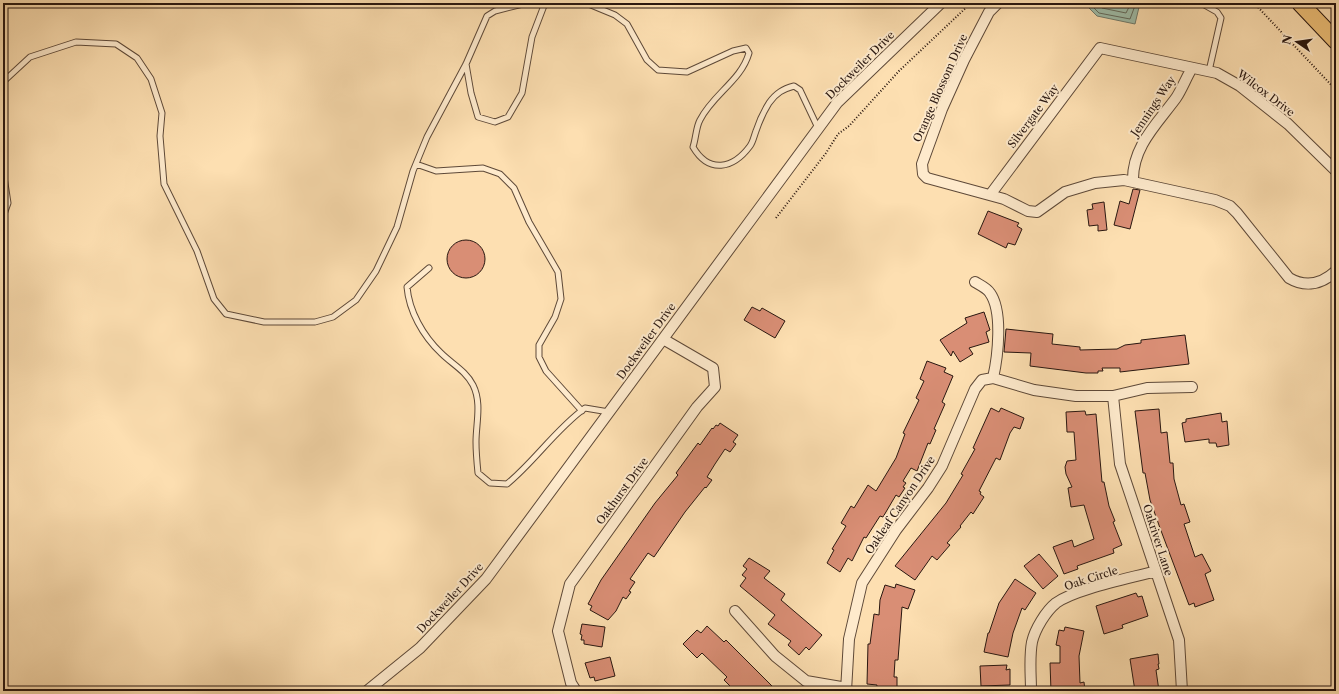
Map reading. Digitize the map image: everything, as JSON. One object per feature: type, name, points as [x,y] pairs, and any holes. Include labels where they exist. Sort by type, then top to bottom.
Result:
[{"type":"main road","points":[[1300,3],[1336,41]]},
{"type":"street","name":"Dockweiler Drive","points":[[367,691],[420,648],[486,579],[837,103],[941,3]]},
{"type":"street","name":"Orange Blossom Drive","points":[[998,3],[989,12],[964,60],[942,109],[922,164],[923,174],[927,178],[1004,199],[1028,211],[1037,212],[1056,197],[1072,189],[1104,181],[1133,181],[1210,198],[1230,206],[1244,220],[1284,275],[1294,281],[1305,284],[1319,282],[1327,279],[1336,271]]},
{"type":"street","name":"Wilcox Drive","points":[[1096,52],[1103,48],[1217,73],[1240,86],[1282,119],[1336,171]]},
{"type":"street","name":"Silvergate Way","points":[[990,195],[1096,52]]},
{"type":"street","name":"Jennings Way","points":[[1133,181],[1134,164],[1141,145],[1177,96],[1192,68]]},
{"type":"street","points":[[975,282],[989,291],[996,303],[998,356],[993,378],[1034,390],[1076,396],[1113,396],[1147,388],[1192,387]]},
{"type":"street","name":"Oakhurst Drive","points":[[576,691],[571,683],[558,631],[570,584],[697,408],[715,387],[713,368],[663,339]]},
{"type":"street","name":"Oakleaf Canyon Drive","points":[[846,689],[849,638],[862,583],[896,530],[928,488],[942,466],[975,389],[982,380],[993,378]]},
{"type":"street","name":"Oakriver Lane","points":[[1113,396],[1120,464],[1179,640],[1182,691]]},
{"type":"street","name":"Oak Circle","points":[[1031,691],[1030,654],[1033,641],[1044,617],[1056,603],[1072,595],[1156,571]]},
{"type":"street","points":[[735,611],[775,656],[806,681],[846,689]]},
{"type":"lane","points":[[3,82],[30,57],[76,42],[116,44],[138,58],[151,79],[162,113],[160,136],[164,184],[197,251],[214,299],[226,314],[264,322],[315,322],[333,317],[356,300],[376,270],[397,227],[416,164],[436,120],[466,64],[487,16],[495,11],[527,3]]},
{"type":"lane","points":[[466,64],[470,93],[478,117],[495,122],[508,117],[522,93],[532,37],[545,3]]},
{"type":"lane","points":[[586,3],[615,15],[626,24],[647,60],[658,70],[686,72],[733,51],[746,48],[750,53],[740,72],[718,94],[698,121],[694,147],[703,159],[711,165],[720,166],[734,161],[751,145],[769,103],[780,90],[794,86],[800,90],[818,128]]},
{"type":"lane","points":[[1201,3],[1217,12],[1221,18],[1209,71]]},
{"type":"lane","points":[[416,164],[436,171],[482,168],[500,174],[514,188],[529,222],[558,272],[561,299],[555,317],[539,345],[539,357],[546,371],[582,411]]},
{"type":"lane","points":[[3,170],[8,203],[3,217]]},
{"type":"lane","points":[[429,268],[407,287],[408,298],[425,336],[442,354],[458,366],[473,385],[478,409],[476,442],[478,473],[490,483],[507,484],[525,470],[568,420],[585,408],[609,412]]},
{"type":"path","points":[[776,218],[826,153],[838,134],[849,126],[899,71],[971,3]]},
{"type":"path","points":[[1254,3],[1336,90]]},
{"type":"water","points":[[1084,3],[1140,3],[1135,24],[1097,16]]},
{"type":"building","points":[[1133,189],[1140,190],[1130,229],[1114,225],[1120,201],[1129,204]]},
{"type":"building","points":[[1104,202],[1107,230],[1098,231],[1098,225],[1089,226],[1087,210],[1093,209],[1092,204]]},
{"type":"building","points":[[988,211],[1019,223],[1017,226],[1022,229],[1015,245],[1008,243],[1006,248],[978,234]]},
{"type":"building","points":[[462,240],[470,240],[477,243],[482,248],[485,259],[482,270],[477,275],[470,278],[462,278],[455,275],[450,270],[447,263],[447,255],[450,248],[455,243]]},
{"type":"building","points":[[752,307],[760,311],[762,308],[785,321],[775,338],[744,320]]},
{"type":"building","points":[[984,312],[990,330],[986,332],[989,342],[969,348],[973,354],[960,362],[953,351],[951,356],[940,340],[967,323],[965,318]]},
{"type":"building","points":[[1006,329],[1053,334],[1052,344],[1080,347],[1080,350],[1117,349],[1125,345],[1141,343],[1141,340],[1185,335],[1189,364],[1120,372],[1120,368],[1102,368],[1103,371],[1098,371],[1098,373],[1086,373],[1030,366],[1031,353],[1004,352]]},
{"type":"building","points":[[927,361],[946,368],[944,372],[953,376],[942,402],[945,404],[934,429],[936,430],[930,444],[928,443],[917,471],[911,468],[903,481],[906,483],[903,487],[905,488],[899,497],[896,495],[883,517],[880,516],[866,538],[864,537],[852,561],[848,558],[840,572],[827,563],[834,550],[832,549],[846,526],[841,523],[851,506],[854,508],[868,485],[876,491],[896,458],[905,434],[903,433],[919,400],[916,398],[924,381],[920,379]]},
{"type":"building","points":[[991,408],[999,412],[1001,408],[1024,418],[1020,429],[1014,427],[1010,433],[1000,460],[996,458],[979,491],[984,497],[973,514],[971,512],[960,526],[961,527],[947,543],[950,545],[937,560],[932,556],[915,580],[895,566],[946,503],[963,475],[961,474],[975,449],[973,448]]},
{"type":"building","points":[[1159,409],[1161,433],[1167,432],[1170,463],[1173,463],[1174,479],[1181,505],[1184,504],[1190,522],[1184,524],[1195,557],[1202,554],[1211,571],[1205,574],[1214,600],[1195,607],[1194,603],[1189,605],[1150,500],[1145,473],[1143,473],[1135,411]]},
{"type":"building","points":[[1085,411],[1086,415],[1096,414],[1102,482],[1104,482],[1109,506],[1115,521],[1113,522],[1122,545],[1113,549],[1114,553],[1077,566],[1078,569],[1064,574],[1053,547],[1072,540],[1074,547],[1094,539],[1084,505],[1071,507],[1068,488],[1072,487],[1066,474],[1065,467],[1067,461],[1076,460],[1074,432],[1067,432],[1066,412]]},
{"type":"building","points":[[1221,413],[1222,422],[1227,421],[1229,445],[1217,447],[1216,443],[1209,443],[1209,439],[1185,442],[1182,423],[1186,422],[1186,419]]},
{"type":"building","points":[[720,423],[738,435],[733,442],[736,444],[730,452],[725,449],[707,477],[712,480],[685,512],[654,557],[648,553],[630,579],[635,582],[629,591],[631,592],[626,599],[623,597],[616,611],[608,620],[590,610],[592,606],[588,604],[601,580],[655,503],[678,475],[676,473],[698,443],[700,445],[712,428],[713,429],[716,425],[718,426]]},
{"type":"building","points":[[1039,554],[1058,576],[1043,589],[1024,566]]},
{"type":"building","points":[[749,558],[770,571],[764,578],[785,594],[781,600],[822,635],[809,650],[806,647],[799,655],[788,645],[791,641],[768,624],[775,615],[740,586],[746,578],[742,575],[747,569],[743,566]]},
{"type":"building","points":[[1015,579],[1036,593],[1025,610],[1022,608],[1013,633],[1008,657],[984,652],[988,633],[999,603]]},
{"type":"building","points":[[896,584],[915,590],[908,609],[902,607],[898,660],[895,660],[894,677],[897,677],[897,691],[876,691],[877,685],[867,684],[868,644],[870,644],[874,614],[879,615],[880,600],[885,585],[895,588]]},
{"type":"building","points":[[1136,593],[1138,597],[1142,596],[1148,616],[1122,625],[1123,628],[1104,634],[1096,606]]},
{"type":"building","points":[[582,624],[605,627],[602,647],[584,644],[584,640],[581,640],[582,635],[580,634]]},
{"type":"building","points":[[707,626],[724,642],[726,640],[777,691],[735,691],[724,680],[727,677],[702,653],[697,658],[683,644],[697,630],[701,633]]},
{"type":"building","points":[[1065,627],[1084,631],[1079,656],[1080,683],[1084,682],[1085,691],[1051,691],[1050,663],[1060,663],[1060,646],[1056,645],[1059,630],[1064,631]]},
{"type":"building","points":[[1158,654],[1159,669],[1156,670],[1159,691],[1135,691],[1130,659]]},
{"type":"building","points":[[610,657],[615,676],[595,681],[594,677],[590,678],[585,663]]},
{"type":"building","points":[[1007,665],[1006,670],[1010,669],[1010,685],[981,686],[980,666]]}]
